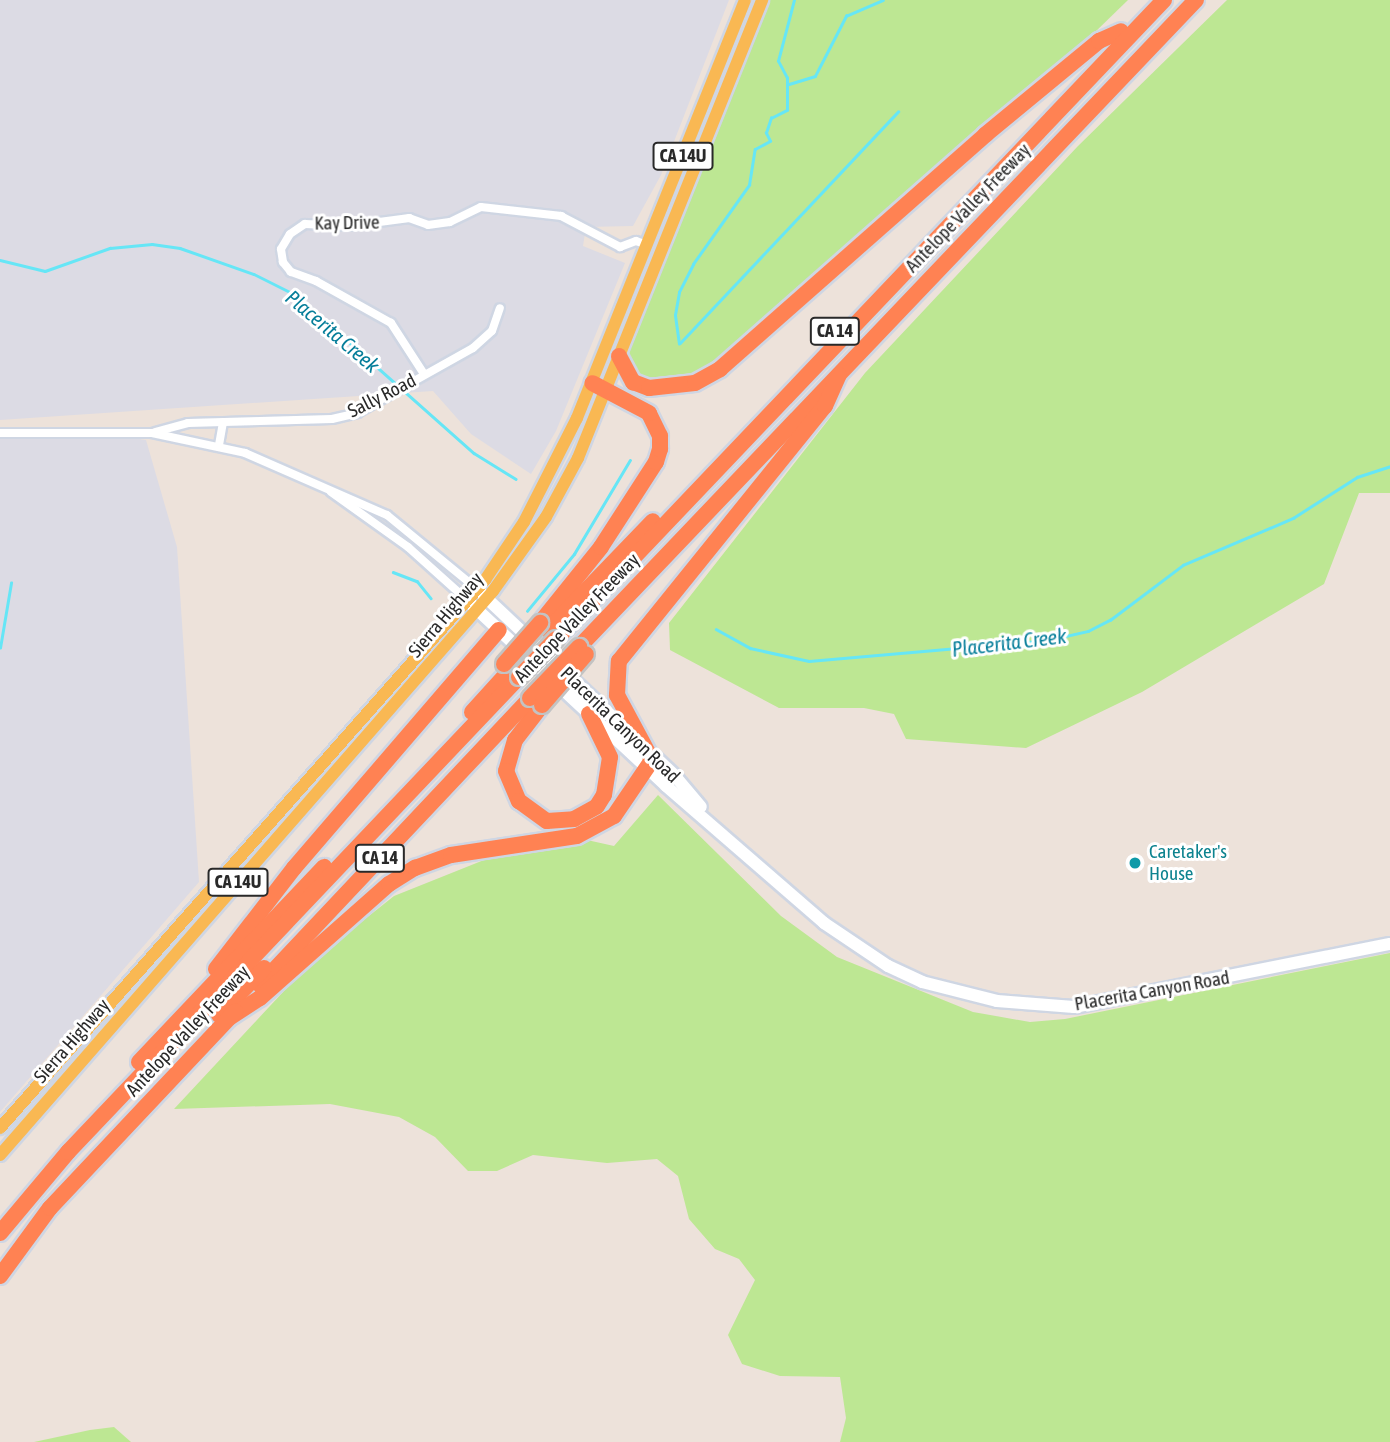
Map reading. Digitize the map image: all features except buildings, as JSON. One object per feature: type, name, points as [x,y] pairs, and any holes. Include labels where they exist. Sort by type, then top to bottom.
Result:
[{"type":"highway","name":"Antelope Valley Freeway","points":[[0,1276],[50,1208],[229,1018],[522,684],[1152,0]]},
{"type":"highway","points":[[0,1258],[62,1180],[563,639],[1164,0]]},
{"type":"highway","points":[[0,1233],[68,1152],[1183,0]]},
{"type":"highway","name":"Antelope Valley Freeway","points":[[563,639],[678,542],[1196,0]]},
{"type":"highway","points":[[619,356],[633,382],[649,388],[695,383],[720,369],[985,135],[1099,41],[1121,31]]},
{"type":"highway","points":[[229,1018],[260,998],[389,884],[451,855],[593,830],[614,816],[649,770],[650,752],[619,700],[615,682],[619,661],[825,407],[839,375]]},
{"type":"highway","points":[[563,639],[601,547],[660,449],[660,436],[649,413],[599,386]]},
{"type":"highway","points":[[207,989],[219,963],[294,868],[499,630]]},
{"type":"highway","name":"Antelope Valley Freeway","points":[[0,1218],[207,989],[495,685],[522,684]]},
{"type":"highway","points":[[522,684],[515,740],[506,771],[519,801],[547,821],[574,819],[597,806],[604,795],[610,757],[589,714]]},
{"type":"main road","name":"Sierra Highway","points":[[0,1155],[487,599],[546,517],[578,458],[599,386],[648,245],[745,0]]},
{"type":"main road","name":"Sierra Highway","points":[[0,1128],[477,589],[542,490],[599,386],[619,356],[762,0]]},
{"type":"main road","points":[[707,94],[723,101]]},
{"type":"main road","name":"Placerita Canyon Road","points":[[477,589],[650,752],[717,826]]},
{"type":"main road","name":"Placerita Canyon Road","points":[[467,600],[649,770],[853,945],[922,982],[997,1001],[1047,1007],[1097,1004],[1390,944]]},
{"type":"street","name":"Kay Drive","points":[[424,374],[391,323],[316,281],[291,272],[283,262],[282,249],[290,234],[305,224],[349,226],[409,218],[428,225],[450,222],[489,207],[518,215],[561,216],[620,247],[636,241],[648,245]]},
{"type":"street","name":"Sally Road","points":[[152,433],[188,423],[332,419],[356,413],[473,348],[492,331],[500,308]]},
{"type":"street","points":[[219,445],[223,422]]},
{"type":"street","name":"Placerita Canyon Road","points":[[0,433],[152,433],[219,445],[317,482],[399,523],[477,589]]},
{"type":"street","name":"Placerita Canyon Road","points":[[317,482],[400,542],[467,600]]},
{"type":"shaded area","points":[[0,0],[729,0],[661,175],[633,226],[586,227],[583,246],[625,263],[556,431],[531,474],[471,434],[433,391],[0,420]]},
{"type":"shaded area","points":[[125,437],[146,440],[177,547],[199,882],[0,1112],[0,438]]},
{"type":"green space","points":[[769,0],[1128,0],[1055,71],[727,357],[702,374],[662,384],[632,377],[626,356]]},
{"type":"green space","points":[[1227,0],[1390,0],[1390,493],[1359,493],[1324,584],[1142,692],[1026,748],[906,739],[894,714],[864,708],[779,708],[670,650],[669,623],[865,373],[1078,146]]},
{"type":"green space","points":[[658,795],[781,916],[837,957],[973,1012],[1030,1022],[1065,1019],[1390,953],[1390,1442],[840,1442],[846,1418],[840,1377],[780,1376],[742,1364],[728,1335],[755,1280],[739,1259],[715,1249],[689,1219],[678,1176],[657,1159],[607,1163],[533,1155],[497,1171],[468,1171],[435,1137],[399,1117],[330,1104],[174,1109],[311,962],[394,896],[484,860],[587,840],[614,846]]},
{"type":"green space","points":[[114,1427],[131,1442],[34,1442],[90,1430]]},
{"type":"waterway","points":[[679,344],[675,315],[679,292],[693,264],[749,185],[755,149],[770,141],[766,133],[771,118],[787,110],[787,78],[778,61],[794,0]]},
{"type":"waterway","points":[[789,84],[815,76],[846,16],[883,0]]},
{"type":"waterway","points":[[680,343],[898,112]]},
{"type":"waterway","name":"Placerita Creek","points":[[0,260],[45,271],[110,248],[152,244],[180,248],[254,274],[296,295],[474,453],[516,479]]},
{"type":"waterway","points":[[527,611],[574,554],[630,460]]},
{"type":"waterway","name":"Placerita Creek","points":[[716,629],[750,648],[809,661],[1048,640],[1088,631],[1110,620],[1183,565],[1293,518],[1357,477],[1390,466]]},
{"type":"waterway","points":[[393,572],[417,581],[431,598]]},
{"type":"waterway","points":[[0,648],[11,583]]},
{"type":"place","name":"Caretaker's House","points":[[1135,863]]}]
